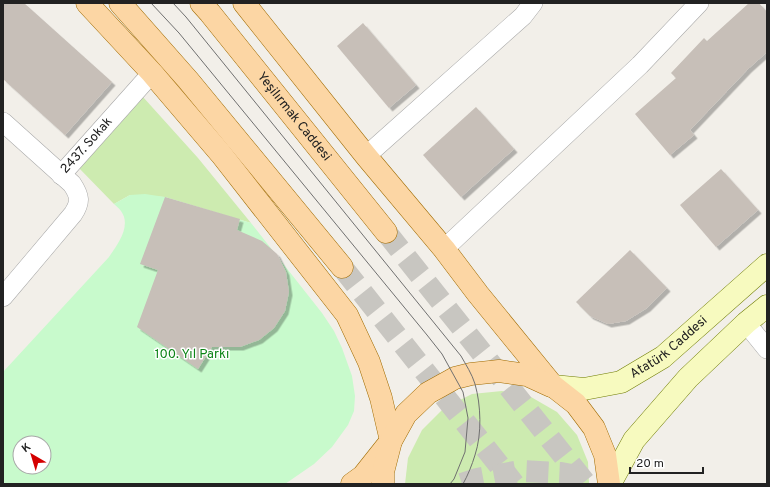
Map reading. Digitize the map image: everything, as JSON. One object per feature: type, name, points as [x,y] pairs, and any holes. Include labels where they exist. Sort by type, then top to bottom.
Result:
[{"type":"main road","points":[[87,3],[152,73],[221,154],[347,315],[369,362],[381,398],[391,441],[383,472],[383,484]]},
{"type":"main road","points":[[120,3],[188,80],[342,267]]},
{"type":"main road","name":"Yeşilırmak Caddesi","points":[[201,3],[386,232]]},
{"type":"main road","points":[[244,3],[553,386],[576,404],[594,428],[605,455],[609,484]]},
{"type":"main road","name":"Atatürk Caddesi","points":[[553,386],[584,389],[621,382],[662,357],[767,265]]},
{"type":"main road","points":[[609,484],[634,440],[683,383],[767,306]]},
{"type":"main road","points":[[352,484],[363,476],[391,441],[406,414],[428,393],[455,378],[471,374],[499,371],[527,375],[553,386]]},
{"type":"street","points":[[366,156],[523,16],[533,3]]},
{"type":"street","points":[[444,249],[640,65],[699,3]]},
{"type":"street","name":"2437. Sokak","points":[[3,297],[73,214],[78,206],[79,200],[76,190],[62,175],[152,73]]},
{"type":"street","points":[[3,122],[62,175]]},
{"type":"street","points":[[746,324],[767,349]]},
{"type":"green space","points":[[143,97],[198,158],[251,223],[165,197],[130,195],[114,204],[78,167]]},
{"type":"green space","name":"100. Yıl Parkı","points":[[145,194],[165,197],[251,223],[322,313],[334,331],[352,376],[355,396],[354,411],[348,425],[332,447],[314,464],[285,484],[3,484],[3,372],[109,257],[116,247],[122,235],[125,223],[121,211],[114,204],[130,195]]},
{"type":"green space","points":[[502,391],[531,397],[557,412],[577,435],[588,462],[589,484],[405,484],[408,458],[422,430],[444,408],[472,394]]},
{"type":"building","points":[[3,3],[24,3],[112,82],[65,135],[3,79]]},
{"type":"building","points":[[749,3],[759,3],[767,12],[767,52],[748,69],[690,130],[694,135],[670,155],[635,114],[676,78],[671,73],[704,38],[707,41]]},
{"type":"building","points":[[363,23],[416,85],[389,108],[337,46]]},
{"type":"building","points":[[476,107],[514,149],[461,197],[423,155]]},
{"type":"building","points":[[721,169],[758,210],[716,247],[680,205]]},
{"type":"building","points":[[165,197],[240,219],[237,230],[262,241],[277,254],[286,272],[289,292],[285,311],[274,328],[259,340],[240,347],[212,347],[198,369],[137,327],[158,270],[140,264]]},
{"type":"building","points":[[630,250],[667,288],[647,308],[626,321],[608,324],[590,316],[576,302]]},
{"type":"tunnel","points":[[386,232],[586,484]]},
{"type":"tunnel","points":[[342,267],[514,484]]},
{"type":"tunnel","points":[[462,484],[477,479],[520,471],[561,473],[587,478]]},
{"type":"tram line","points":[[151,3],[179,33],[442,354],[463,392],[468,418],[465,452],[454,479],[450,484]]},
{"type":"tram line","points":[[173,3],[186,17],[461,356],[471,373],[475,384],[479,401],[480,420],[477,447],[467,477],[463,484]]}]
